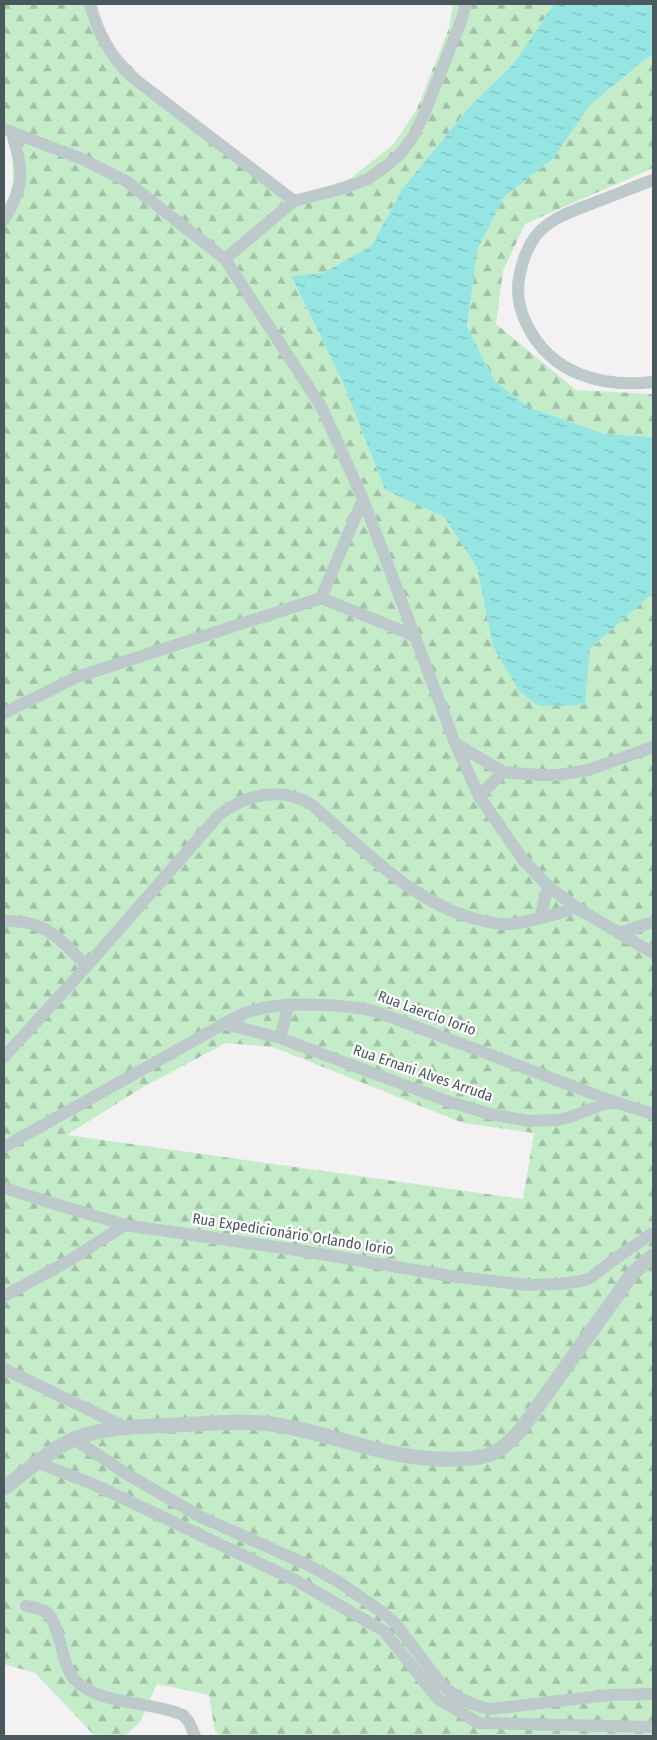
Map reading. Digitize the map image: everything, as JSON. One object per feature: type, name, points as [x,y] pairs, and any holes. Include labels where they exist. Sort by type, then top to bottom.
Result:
[{"type":"street","points":[[90,4],[100,33],[108,49],[122,68],[294,201]]},
{"type":"street","points":[[225,258],[294,201],[344,188],[368,179],[401,153],[413,137],[425,112],[461,22],[466,4]]},
{"type":"street","points":[[4,220],[16,196],[21,179],[20,164],[8,131]]},
{"type":"street","points":[[8,131],[82,159],[126,182],[225,258],[321,406],[363,499],[455,743],[479,796],[519,855],[548,886],[577,908],[653,953]]},
{"type":"street","points":[[653,180],[547,224],[533,239],[522,265],[518,292],[522,314],[531,335],[549,356],[561,365],[576,373],[594,379],[630,383],[653,382]]},
{"type":"street","points":[[321,598],[363,499]]},
{"type":"street","points":[[4,713],[77,678],[321,598],[415,636]]},
{"type":"street","points":[[455,743],[503,772],[540,774],[573,773],[653,748]]},
{"type":"street","points":[[479,796],[503,772]]},
{"type":"street","points":[[4,1057],[88,966],[219,814],[241,800],[254,796],[268,794],[289,795],[312,804],[364,852],[393,875],[449,910],[472,918],[497,924],[518,923],[577,908]]},
{"type":"street","points":[[540,918],[548,886]]},
{"type":"street","points":[[4,921],[31,924],[46,929],[88,966]]},
{"type":"street","points":[[620,933],[653,922]]},
{"type":"street","points":[[280,1038],[289,1004]]},
{"type":"street","name":"Rua Laercio Iorio","points":[[4,1146],[250,1010],[289,1004],[342,1006],[377,1012],[612,1101],[653,1114]]},
{"type":"street","name":"Rua Ernani Alves Arruda","points":[[224,1024],[280,1038],[447,1101],[510,1118],[557,1120],[612,1101]]},
{"type":"street","name":"Rua Expedicionário Orlando Iorio","points":[[4,1187],[125,1225],[304,1251],[495,1282],[544,1284],[582,1281],[590,1278],[653,1233]]},
{"type":"street","points":[[4,1296],[68,1262],[125,1225]]},
{"type":"street","points":[[4,1488],[74,1439],[94,1432],[127,1428],[218,1423],[269,1424],[397,1454],[430,1459],[462,1459],[488,1456],[500,1450],[511,1441],[523,1427],[633,1272],[653,1256]]},
{"type":"street","points":[[4,1369],[127,1428]]},
{"type":"street","points":[[74,1439],[124,1473],[201,1517],[306,1564],[339,1582],[395,1623],[446,1690],[475,1705],[491,1709],[609,1695],[653,1694]]},
{"type":"street","points":[[38,1463],[93,1484],[297,1581],[384,1631],[438,1700],[479,1723],[653,1727]]},
{"type":"street","points":[[26,1606],[44,1611],[51,1618],[67,1665],[72,1676],[79,1683],[100,1694],[180,1713],[186,1717],[195,1736]]},
{"type":"green space","points":[[4,4],[97,4],[100,33],[168,105],[294,201],[351,178],[393,145],[417,109],[449,28],[453,4],[554,4],[513,64],[472,104],[402,189],[372,245],[323,273],[291,277],[343,383],[385,490],[444,517],[477,568],[493,646],[585,705],[590,649],[653,593],[653,1734],[650,1736],[219,1736],[215,1731],[209,1695],[157,1684],[140,1722],[125,1736],[95,1736],[35,1673],[4,1664],[4,217],[13,182],[12,133],[4,128]],"holes":[[[226,1043],[273,1047],[463,1123],[534,1133],[523,1199],[67,1135],[143,1087]]]},
{"type":"green space","points":[[653,55],[653,168],[525,224],[503,271],[496,324],[576,390],[653,394],[653,437],[605,434],[528,407],[494,380],[467,326],[478,248],[505,196],[553,159],[590,105],[644,59]]},
{"type":"water","points":[[554,4],[653,4],[653,55],[644,60],[590,105],[553,159],[505,196],[478,248],[467,326],[494,380],[528,407],[605,434],[653,437],[653,593],[590,649],[585,705],[539,706],[519,691],[493,646],[477,568],[444,517],[385,490],[343,383],[291,276],[323,273],[372,245],[402,189],[472,104],[513,64]]}]
